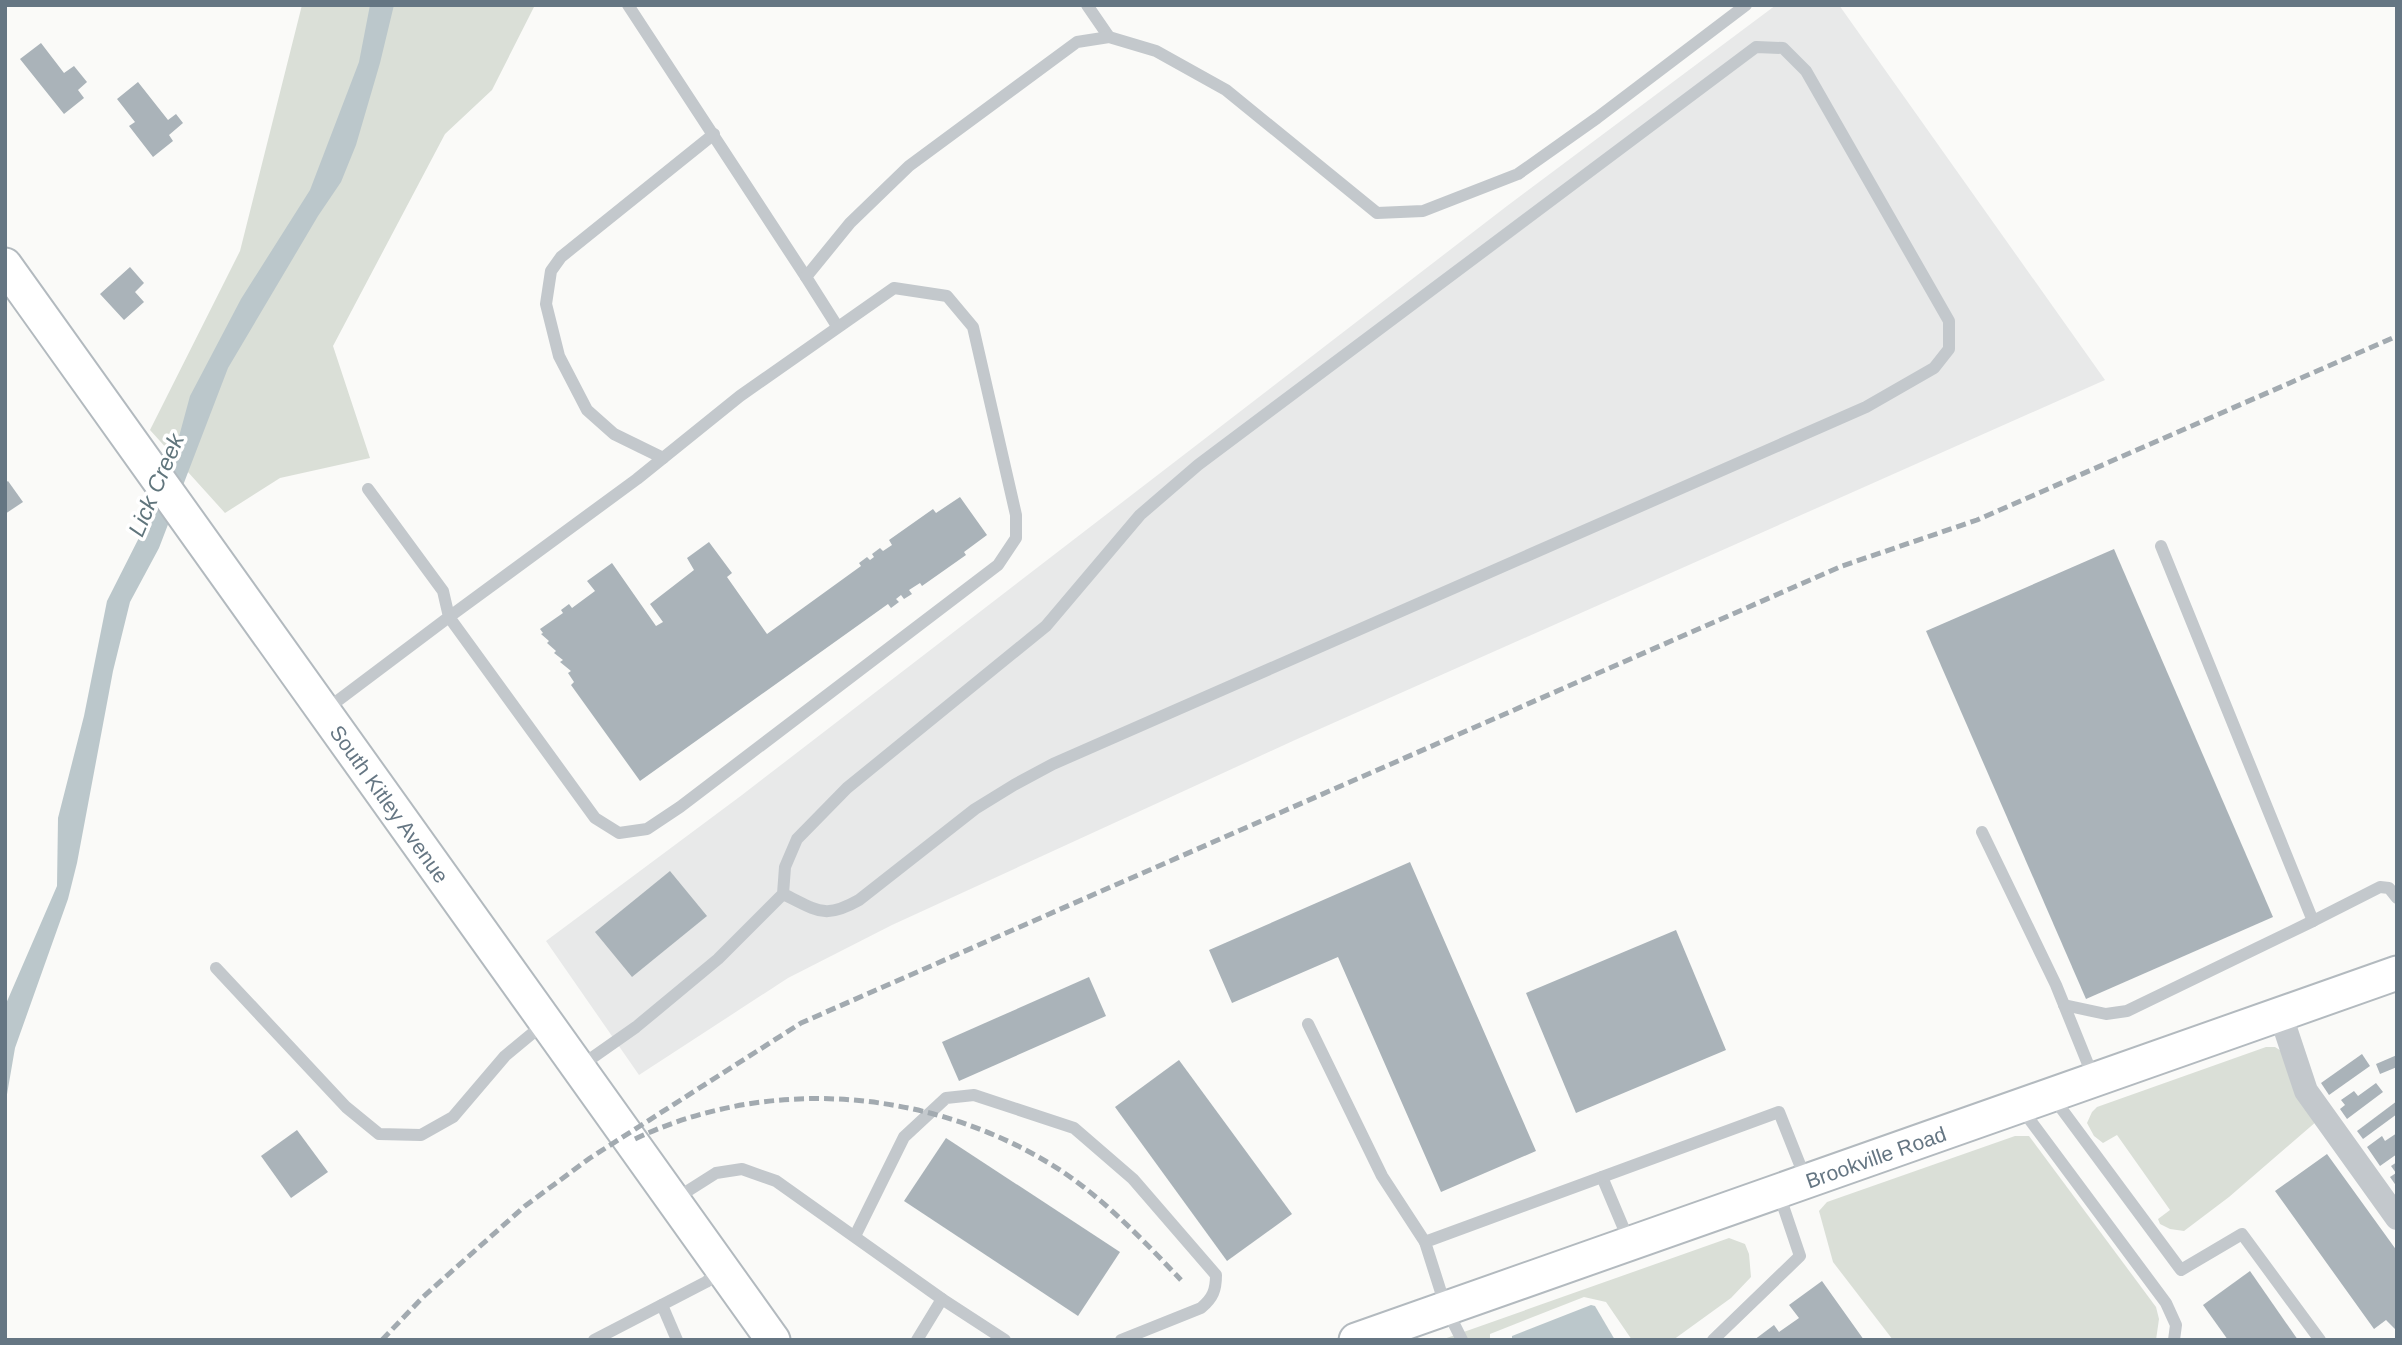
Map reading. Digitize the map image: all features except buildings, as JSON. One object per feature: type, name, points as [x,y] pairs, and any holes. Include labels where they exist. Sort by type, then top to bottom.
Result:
[{"type":"street","name":"South Kitley Avenue","points":[[5,265],[774,1340]]},
{"type":"street","name":"Brookville Road","points":[[1356,1340],[2280,1013],[2394,978]]},
{"type":"street","points":[[2280,1013],[2306,1091],[2397,1218]]},
{"type":"lane","points":[[628,5],[837,326]]},
{"type":"lane","points":[[1087,5],[1109,37]]},
{"type":"lane","points":[[807,277],[850,223],[909,166],[1077,42],[1109,37],[1156,51],[1226,90],[1377,213],[1423,211],[1518,174],[1746,5]]},
{"type":"lane","points":[[578,1067],[636,1027],[718,959],[783,894],[785,867],[797,839],[847,788],[1046,626],[1140,515],[1198,465],[1756,47],[1783,48],[1805,71],[1949,321],[1950,349],[1934,368],[1866,407],[1053,764],[975,810],[859,900],[842,909],[821,912],[783,894]]},
{"type":"lane","points":[[663,458],[614,434],[587,410],[559,356],[546,304],[551,271],[561,257],[714,134]]},
{"type":"lane","points":[[324,711],[449,617],[663,458],[740,396],[894,288],[947,296],[973,327],[1016,515],[1016,538],[998,565],[680,807],[647,829],[619,833],[596,818],[449,617],[443,591],[368,489]]},
{"type":"lane","points":[[2161,546],[2313,921]]},
{"type":"lane","points":[[1982,832],[2064,1005],[2094,1079]]},
{"type":"lane","points":[[2064,1005],[2106,1014],[2127,1011],[2380,887],[2389,888],[2397,898]]},
{"type":"lane","points":[[216,968],[346,1107],[379,1134],[421,1135],[453,1117],[505,1056],[546,1022]]},
{"type":"lane","points":[[1308,1024],[1382,1176],[1425,1242],[1446,1308],[1462,1340]]},
{"type":"lane","points":[[2050,1094],[2181,1270],[2242,1234],[2320,1340]]},
{"type":"lane","points":[[855,1236],[904,1137],[946,1098],[974,1095],[1074,1128],[1133,1179],[1216,1275],[1216,1288],[1211,1300],[1201,1308],[1121,1340]]},
{"type":"lane","points":[[2018,1105],[2166,1303],[2176,1325],[2174,1340]]},
{"type":"lane","points":[[1425,1242],[1779,1112],[1792,1185],[1800,1256],[1713,1340]]},
{"type":"lane","points":[[673,1200],[716,1173],[742,1169],[776,1181],[1004,1340]]},
{"type":"lane","points":[[1602,1177],[1629,1243]]},
{"type":"lane","points":[[594,1340],[723,1270]]},
{"type":"lane","points":[[917,1340],[942,1299]]},
{"type":"lane","points":[[662,1305],[677,1340]]},
{"type":"shaded area","points":[[302,5],[535,5],[492,90],[445,134],[333,346],[370,458],[280,478],[225,513],[150,430],[240,251]]},
{"type":"shaded area","name":"Lick Creek","points":[[370,5],[394,5],[356,145],[341,182],[228,368],[159,548],[130,602],[113,671],[77,863],[68,899],[15,1048],[5,1106],[5,1006],[57,886],[58,818],[84,716],[107,601],[151,514],[174,455],[190,396],[241,299],[310,190],[359,62]]},
{"type":"shaded area","points":[[1776,5],[1839,5],[2105,380],[1295,740],[892,925],[788,978],[639,1075],[546,941],[742,795],[1507,206]]},
{"type":"shaded area","points":[[2266,1047],[2275,1047],[2283,1052],[2317,1121],[2229,1197],[2184,1231],[2160,1224],[2158,1219],[2170,1210],[2117,1135],[2103,1143],[2094,1136],[2087,1123],[2092,1112],[2097,1107]]},
{"type":"shaded area","points":[[2015,1136],[2029,1136],[2156,1307],[2159,1319],[2156,1340],[1893,1340],[1833,1262],[1819,1211],[1827,1202]]},
{"type":"shaded area","points":[[1729,1238],[1745,1244],[1749,1254],[1751,1277],[1731,1298],[1673,1340],[1632,1340],[1606,1302],[1584,1297],[1490,1334],[1490,1340],[1441,1340]]},
{"type":"shaded area","points":[[1591,1305],[1595,1306],[1615,1340],[1512,1340],[1512,1336]]},
{"type":"railway","points":[[382,1340],[423,1297],[525,1206],[590,1158],[801,1023],[1842,566],[1977,520],[2397,336]]},
{"type":"railway","points":[[635,1139],[687,1118],[742,1105],[797,1099],[853,1100],[908,1108],[962,1123],[1014,1144],[1063,1172],[1110,1209],[1181,1280]]}]
